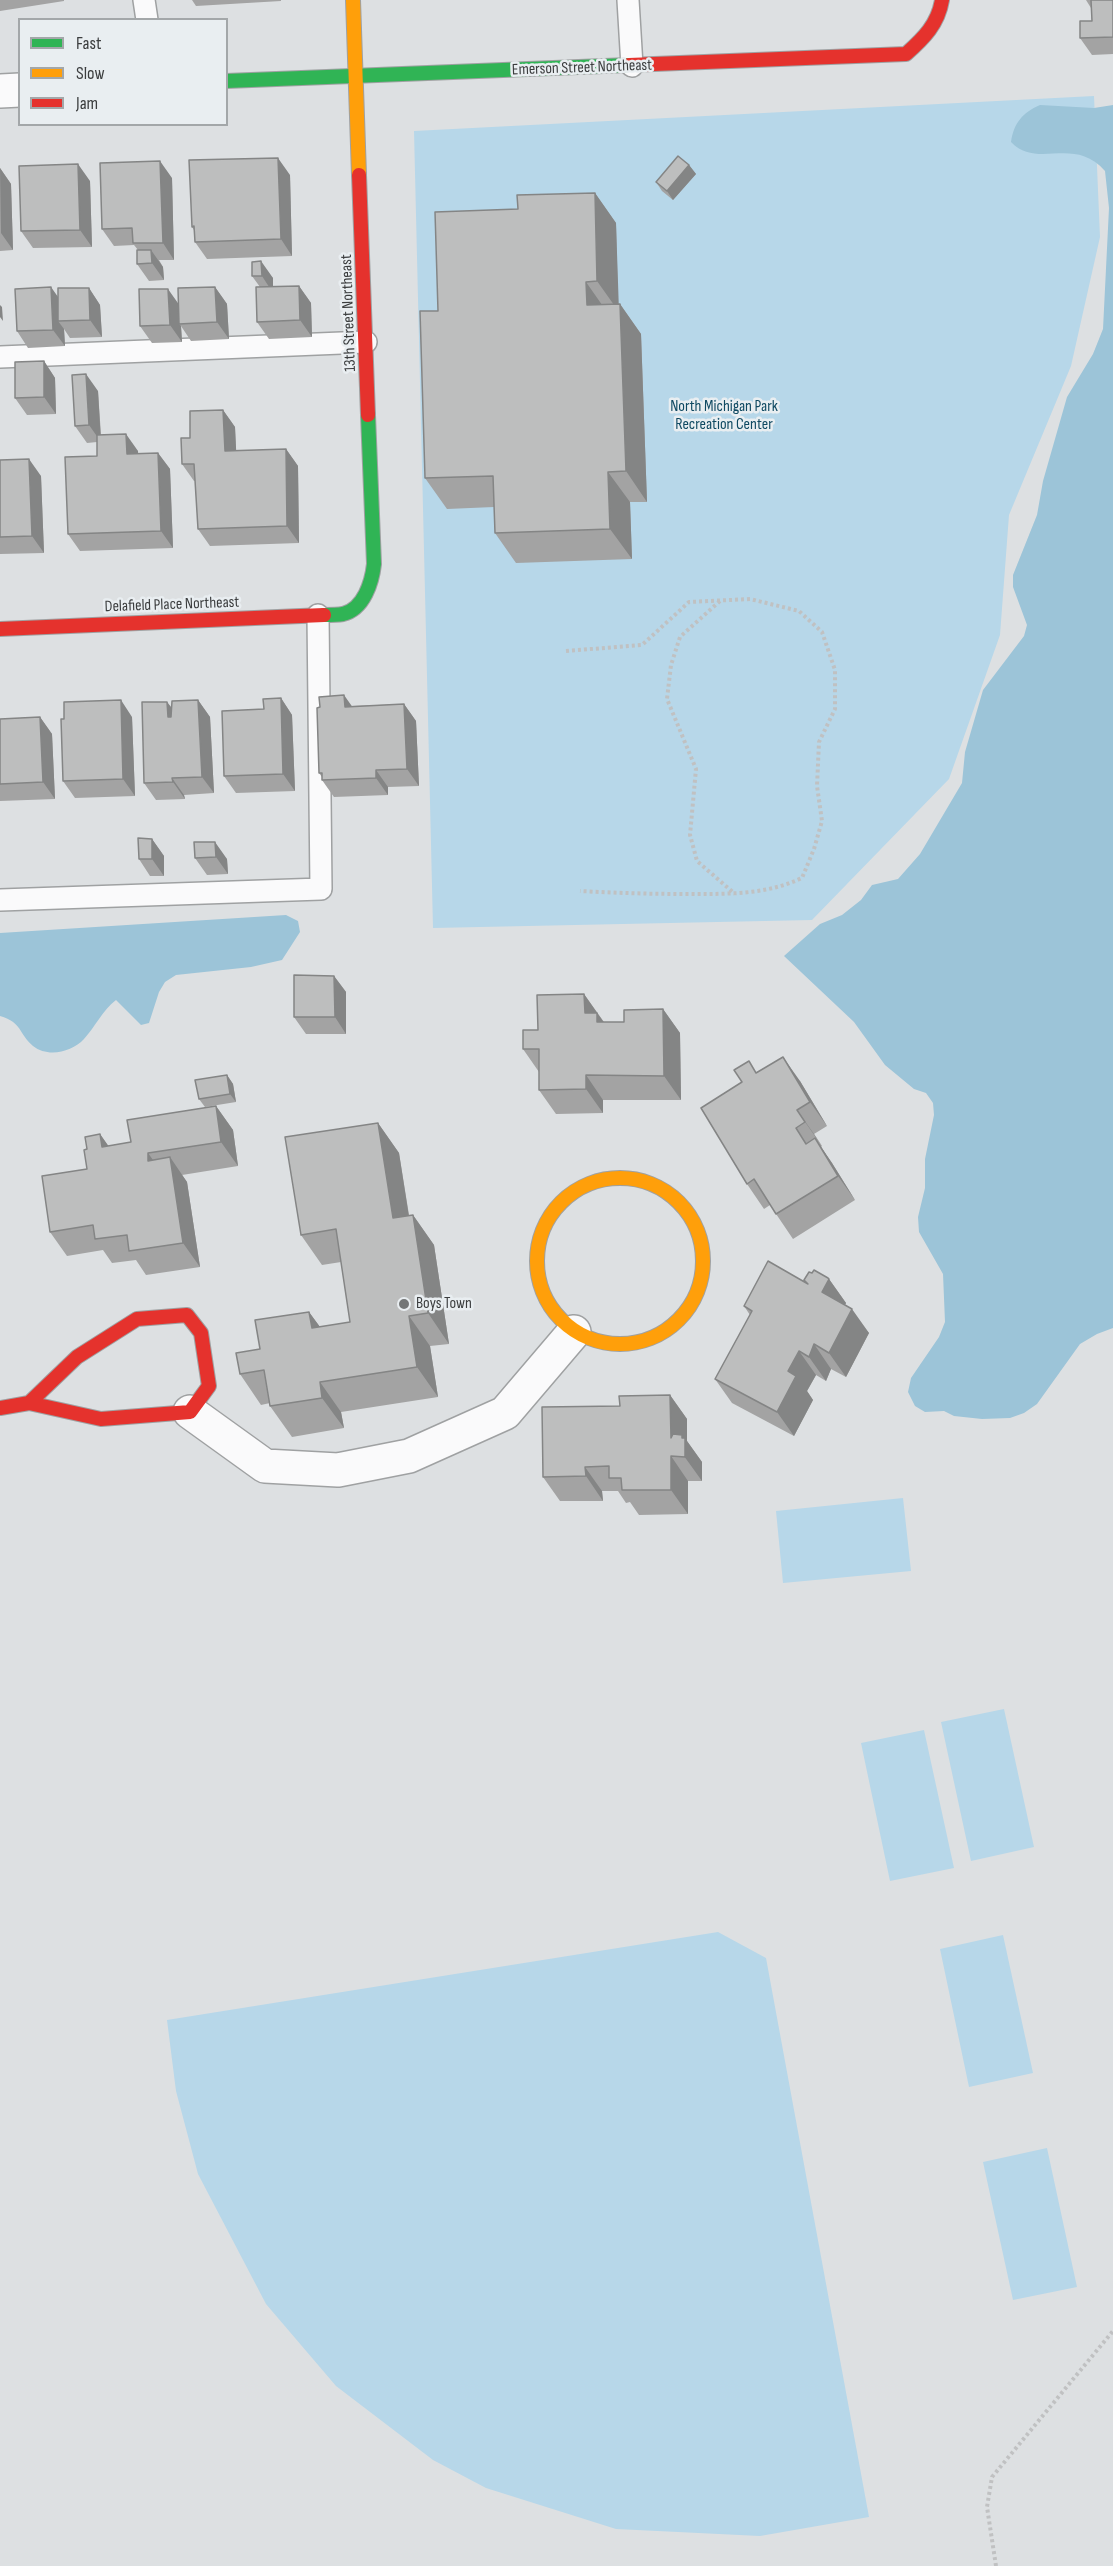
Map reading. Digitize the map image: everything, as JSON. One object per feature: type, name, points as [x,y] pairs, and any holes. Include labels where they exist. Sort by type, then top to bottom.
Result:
[{"type":"street","name":"13th Street Northeast","points":[[345,614],[365,597],[373,581],[374,564],[353,0]]},
{"type":"street","name":"Emerson Street Northeast","points":[[228,81],[906,54],[930,34],[939,18],[942,0]]},
{"type":"street","points":[[0,91],[18,90]]},
{"type":"street","name":"Delafield Place Northeast","points":[[0,629],[345,614]]},
{"type":"street","points":[[615,1177],[651,1183],[671,1194],[687,1210],[700,1234],[704,1257],[702,1284],[693,1303],[677,1324],[644,1342],[610,1345],[574,1332],[556,1316],[543,1294],[538,1278],[536,1260],[542,1229],[559,1204],[587,1184],[615,1177]]},
{"type":"street","points":[[29,1403],[77,1357],[137,1319],[187,1315],[201,1333],[209,1386],[190,1412]]},
{"type":"street","points":[[0,1408],[29,1403],[101,1419],[190,1412],[265,1466],[338,1470],[409,1456],[505,1413],[574,1332]]},
{"type":"lane","points":[[144,0],[147,18]]},
{"type":"lane","points":[[628,0],[632,66]]},
{"type":"lane","points":[[0,357],[366,342]]},
{"type":"lane","points":[[0,900],[321,889],[318,615]]},
{"type":"path","points":[[566,651],[642,645],[689,602],[750,599],[799,611],[822,632],[835,670],[835,709],[819,742],[817,786],[822,821],[802,878],[769,891],[736,894],[638,895],[580,891]]},
{"type":"path","points":[[720,601],[680,637],[671,665],[667,699],[696,769],[690,835],[697,861],[736,894]]},
{"type":"path","points":[[996,2566],[987,2507],[992,2477],[1113,2331]]},
{"type":"green space","name":"North Michigan Park Recreation Center","points":[[1094,96],[1100,237],[1071,366],[1009,515],[1000,635],[949,779],[812,920],[433,928],[414,131]]},
{"type":"green space","points":[[903,1498],[911,1571],[783,1583],[776,1511]]},
{"type":"green space","points":[[1004,1709],[1034,1847],[971,1861],[941,1722]]},
{"type":"green space","points":[[924,1730],[954,1868],[890,1881],[861,1743]]},
{"type":"green space","points":[[718,1932],[766,1958],[869,2517],[760,2536],[616,2529],[486,2488],[433,2460],[336,2386],[266,2304],[198,2174],[176,2091],[167,2020]]},
{"type":"green space","points":[[1003,1935],[1033,2073],[969,2087],[940,1949]]},
{"type":"green space","points":[[1047,2148],[1077,2287],[1013,2300],[983,2162]]},
{"type":"shaded area","points":[[1040,105],[1094,108],[1113,105],[1113,1328],[1080,1344],[1037,1404],[1024,1413],[1010,1418],[982,1419],[954,1416],[944,1411],[925,1412],[915,1406],[908,1392],[911,1378],[939,1337],[945,1322],[943,1274],[919,1232],[918,1217],[925,1188],[925,1159],[934,1115],[933,1103],[926,1093],[914,1089],[885,1065],[854,1022],[784,956],[820,924],[842,915],[861,900],[872,885],[898,879],[920,854],[962,783],[965,752],[983,690],[1024,636],[1027,625],[1013,587],[1013,575],[1037,515],[1043,481],[1067,397],[1093,354],[1103,329],[1109,208],[1105,171],[1093,161],[1081,155],[1068,153],[1033,153],[1021,150],[1011,142],[1014,129],[1020,119],[1028,111]]},
{"type":"shaded area","points":[[286,915],[298,921],[300,932],[282,960],[251,967],[176,975],[165,982],[159,992],[149,1023],[141,1025],[116,1000],[79,1044],[60,1052],[46,1052],[33,1046],[17,1025],[0,1016],[0,933]]},
{"type":"building","points":[[1091,0],[1113,0],[1113,37],[1080,38],[1080,21],[1092,21]]},
{"type":"building","points":[[678,156],[689,165],[667,191],[656,182]]},
{"type":"building","points":[[278,158],[281,239],[195,242],[194,226],[192,227],[189,160]]},
{"type":"building","points":[[160,161],[163,243],[133,243],[132,228],[102,229],[100,163]]},
{"type":"building","points":[[78,164],[80,230],[21,231],[19,166]]},
{"type":"building","points":[[595,193],[597,281],[586,282],[587,305],[620,304],[626,471],[608,472],[610,529],[495,533],[493,476],[425,478],[420,311],[438,311],[435,212],[518,209],[517,195]]},
{"type":"building","points":[[137,250],[151,250],[152,263],[137,264]]},
{"type":"building","points":[[261,261],[262,276],[252,276],[252,262]]},
{"type":"building","points":[[299,286],[300,320],[257,322],[256,287]]},
{"type":"building","points":[[51,287],[53,330],[17,331],[15,289]]},
{"type":"building","points":[[215,287],[217,322],[179,324],[178,288]]},
{"type":"building","points":[[58,288],[89,288],[90,320],[58,321]]},
{"type":"building","points":[[139,289],[168,289],[170,325],[140,326]]},
{"type":"building","points":[[44,361],[44,397],[15,398],[15,362]]},
{"type":"building","points":[[86,374],[89,425],[75,426],[72,375]]},
{"type":"building","points":[[223,410],[225,451],[286,449],[287,526],[198,529],[194,464],[182,464],[181,438],[190,438],[190,411]]},
{"type":"building","points":[[126,434],[127,454],[158,453],[161,531],[68,534],[65,457],[97,456],[97,435]]},
{"type":"building","points":[[29,459],[32,536],[0,537],[0,460]]},
{"type":"building","points":[[344,695],[345,707],[404,704],[407,769],[376,770],[376,778],[322,780],[322,773],[319,773],[317,708],[320,707],[319,697]]},
{"type":"building","points":[[281,698],[283,774],[224,776],[222,711],[264,709],[263,699]]},
{"type":"building","points":[[121,700],[123,779],[63,781],[61,719],[64,719],[64,702]]},
{"type":"building","points":[[198,700],[202,777],[172,778],[173,782],[144,783],[142,702],[167,702],[168,717],[171,717],[172,701]]},
{"type":"building","points":[[40,717],[43,782],[0,784],[0,719]]},
{"type":"building","points":[[138,838],[152,839],[152,859],[139,859]]},
{"type":"building","points":[[194,842],[215,842],[216,857],[195,858]]},
{"type":"building","points":[[294,975],[334,976],[335,1017],[294,1017]]},
{"type":"building","points":[[584,994],[585,1013],[597,1013],[597,1022],[624,1022],[624,1010],[663,1009],[664,1076],[586,1075],[586,1089],[539,1090],[539,1049],[523,1049],[523,1030],[538,1030],[537,995]]},
{"type":"building","points":[[783,1057],[810,1102],[797,1110],[805,1122],[796,1128],[806,1144],[815,1138],[838,1176],[776,1214],[754,1179],[747,1184],[701,1108],[742,1082],[734,1070],[749,1061],[756,1073]]},
{"type":"building","points":[[227,1075],[230,1094],[199,1099],[195,1080]]},
{"type":"building","points":[[216,1106],[221,1142],[148,1153],[148,1161],[170,1157],[183,1243],[129,1251],[127,1235],[95,1239],[93,1225],[50,1232],[42,1176],[87,1169],[84,1150],[87,1149],[85,1137],[100,1134],[102,1147],[131,1142],[127,1120]]},
{"type":"building","name":"Boys Town","points":[[378,1123],[393,1218],[413,1215],[428,1313],[409,1316],[417,1367],[320,1382],[322,1398],[270,1406],[264,1370],[240,1374],[236,1353],[260,1349],[255,1320],[309,1312],[312,1328],[350,1322],[336,1229],[301,1235],[285,1137]]},
{"type":"building","points":[[768,1261],[808,1284],[804,1280],[809,1272],[812,1273],[814,1270],[829,1279],[822,1292],[852,1309],[829,1353],[814,1344],[809,1357],[799,1351],[788,1371],[796,1376],[777,1412],[715,1379],[752,1311],[744,1306]]},
{"type":"building","points":[[670,1395],[671,1438],[673,1434],[682,1435],[682,1438],[685,1438],[685,1457],[671,1456],[671,1490],[622,1490],[621,1478],[609,1478],[609,1466],[585,1467],[586,1476],[543,1477],[542,1407],[620,1406],[619,1396]]},
{"type":"traffic: fast","points":[[228,81],[629,65]]},
{"type":"traffic: fast","points":[[324,615],[343,614],[356,607],[366,594],[373,571],[368,415]]},
{"type":"traffic: slow","points":[[353,0],[359,175]]},
{"type":"traffic: slow","points":[[620,1178],[636,1179],[652,1184],[679,1202],[697,1229],[702,1245],[703,1261],[702,1277],[697,1293],[679,1320],[652,1338],[636,1343],[620,1344],[604,1343],[588,1338],[561,1320],[543,1293],[538,1277],[537,1261],[538,1245],[543,1229],[561,1202],[588,1184],[604,1179],[620,1178]]},
{"type":"traffic: jam","points":[[629,65],[906,54],[929,30],[942,0]]},
{"type":"traffic: jam","points":[[359,175],[368,415]]},
{"type":"traffic: jam","points":[[0,629],[324,615]]},
{"type":"traffic: jam","points":[[0,1408],[29,1403],[101,1419],[190,1412],[209,1386],[201,1333],[187,1315],[137,1319],[77,1357],[29,1403]]},
{"type":"place","name":"Boys Town","points":[[404,1304]]}]
